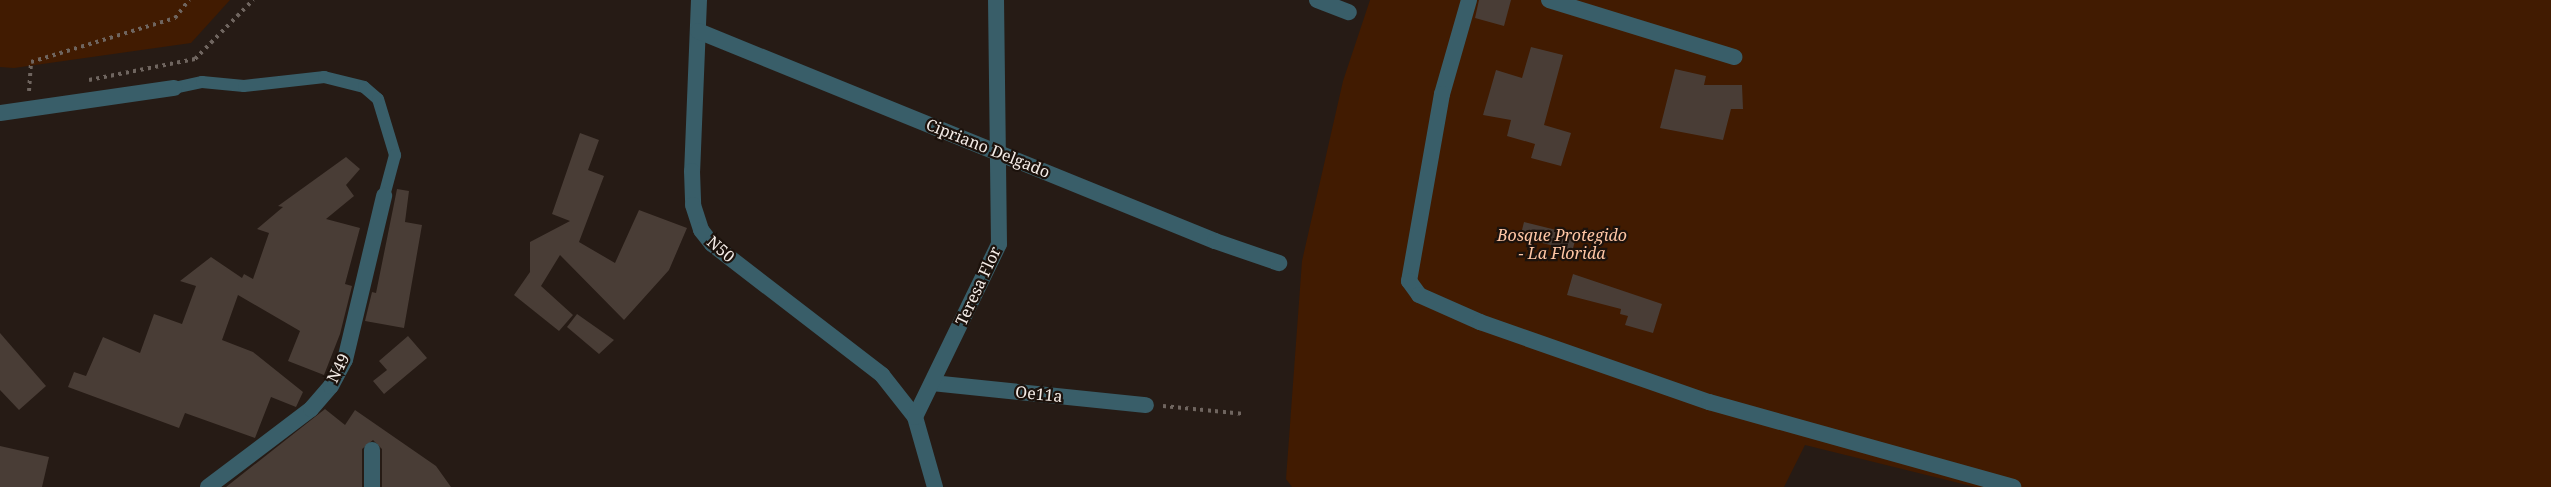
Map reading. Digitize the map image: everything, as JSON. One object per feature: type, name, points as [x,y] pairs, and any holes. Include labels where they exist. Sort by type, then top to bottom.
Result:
[{"type":"street","name":"N50","points":[[699,0],[692,171],[693,206],[701,230],[712,244],[882,375],[915,417]]},
{"type":"street","name":"Teresa Flor","points":[[915,417],[999,243],[996,151],[996,0]]},
{"type":"street","points":[[1317,0],[1351,6]]},
{"type":"street","points":[[1469,0],[1442,94],[1409,281],[1419,294],[1480,322],[1709,402],[2013,487]]},
{"type":"street","points":[[1549,0],[1734,57]]},
{"type":"street","name":"Cipriano Delgado","points":[[698,31],[1215,241],[1279,263]]},
{"type":"street","points":[[0,113],[174,88]]},
{"type":"street","name":"N49","points":[[208,487],[311,409],[331,386],[348,350],[384,196]]},
{"type":"street","name":"Oe11a","points":[[932,383],[1146,405]]},
{"type":"street","points":[[915,417],[935,487]]},
{"type":"street","points":[[372,450],[372,487]]},
{"type":"lane","points":[[174,88],[202,82],[244,86],[324,76],[364,87],[378,99],[395,156],[384,196]]},
{"type":"path","points":[[29,92],[31,62],[175,18],[189,0]]},
{"type":"path","points":[[83,81],[195,59],[253,0]]},
{"type":"path","points":[[19,94],[40,90]]},
{"type":"path","points":[[1146,405],[1245,414]]},
{"type":"green space","points":[[0,0],[230,0],[191,43],[14,68],[0,67]]},
{"type":"green space","name":"Bosque Protegido - La Florida","points":[[1370,0],[2551,0],[2551,487],[1975,487],[1805,445],[1784,487],[1292,487],[1286,479],[1302,261],[1343,81]]},
{"type":"building","points":[[1479,0],[1511,0],[1504,26],[1475,18]]},
{"type":"building","points":[[1531,47],[1563,55],[1544,125],[1571,133],[1561,166],[1531,158],[1535,144],[1507,136],[1511,120],[1483,115],[1496,70],[1522,78]]},
{"type":"building","points":[[1675,69],[1706,76],[1704,85],[1742,85],[1743,109],[1731,109],[1723,140],[1660,128]]},
{"type":"building","points":[[580,133],[599,140],[588,170],[604,176],[579,242],[615,263],[639,210],[687,228],[669,270],[624,320],[560,255],[541,286],[573,315],[559,331],[514,295],[530,272],[530,242],[570,221],[552,214]]},
{"type":"building","points":[[346,157],[360,169],[346,185],[354,196],[326,219],[360,228],[345,284],[352,286],[340,334],[324,375],[288,361],[300,331],[238,295],[222,340],[253,352],[303,392],[296,407],[271,397],[255,438],[185,413],[179,428],[68,387],[74,372],[86,376],[103,337],[140,353],[154,314],[182,324],[196,286],[180,281],[211,257],[242,278],[244,274],[253,279],[269,233],[257,229],[283,207],[278,206]]},
{"type":"building","points":[[397,189],[409,191],[405,222],[422,225],[404,328],[365,321],[372,292],[376,293]]},
{"type":"building","points":[[1524,222],[1576,235],[1573,251],[1520,238]]},
{"type":"building","points":[[1573,274],[1662,304],[1653,333],[1625,325],[1628,316],[1620,314],[1621,309],[1567,295]]},
{"type":"building","points":[[577,314],[614,340],[599,354],[567,327]]},
{"type":"building","points":[[0,333],[46,386],[19,410],[0,390]]},
{"type":"building","points":[[408,336],[427,358],[384,394],[373,381],[387,370],[379,361]]},
{"type":"building","points":[[325,409],[345,425],[355,410],[436,466],[451,487],[382,487],[382,449],[373,440],[362,449],[362,487],[226,487]]},
{"type":"building","points":[[0,446],[49,457],[42,487],[0,487]]}]
